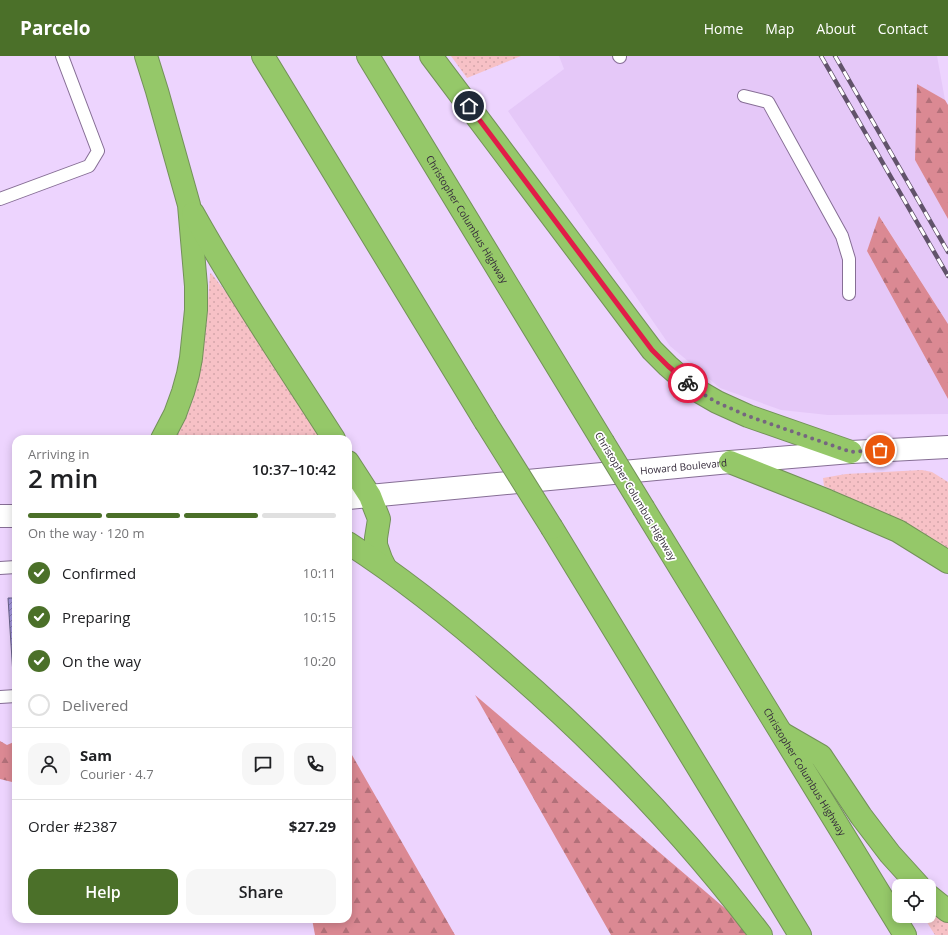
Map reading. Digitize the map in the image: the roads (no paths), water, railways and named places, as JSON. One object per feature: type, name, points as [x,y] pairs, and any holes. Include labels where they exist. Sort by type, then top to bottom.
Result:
[{"type":"highway","points":[[146,56],[189,204],[195,272],[196,310],[191,358],[183,392],[175,414],[164,435]]},
{"type":"highway","points":[[263,56],[800,935]]},
{"type":"highway","name":"Christopher Columbus Highway","points":[[368,56],[905,935]]},
{"type":"highway","points":[[431,56],[652,350],[668,366],[698,391],[732,410],[851,452]]},
{"type":"highway","points":[[189,204],[206,237],[331,435]]},
{"type":"highway","points":[[730,462],[898,531],[948,562]]},
{"type":"highway","points":[[352,468],[370,496],[378,519],[376,538],[378,552],[385,567]]},
{"type":"highway","points":[[352,545],[385,567],[466,630],[582,733],[646,798],[671,826],[761,935]]},
{"type":"highway","points":[[781,733],[821,756],[861,816],[885,848],[913,879]]},
{"type":"highway","points":[[936,902],[948,911]]},
{"type":"main road","name":"Howard Boulevard","points":[[352,498],[730,462],[851,452],[948,447]]},
{"type":"main road","points":[[0,516],[12,516]]},
{"type":"lane","points":[[0,199],[89,166],[98,151],[62,56]]},
{"type":"lane","points":[[744,96],[768,102],[838,230],[849,258],[849,294]]},
{"type":"lane","points":[[0,568],[12,567]]},
{"type":"lane","points":[[0,697],[12,696]]},
{"type":"railway","points":[[821,56],[948,276]]},
{"type":"railway","points":[[835,56],[948,252]]}]
